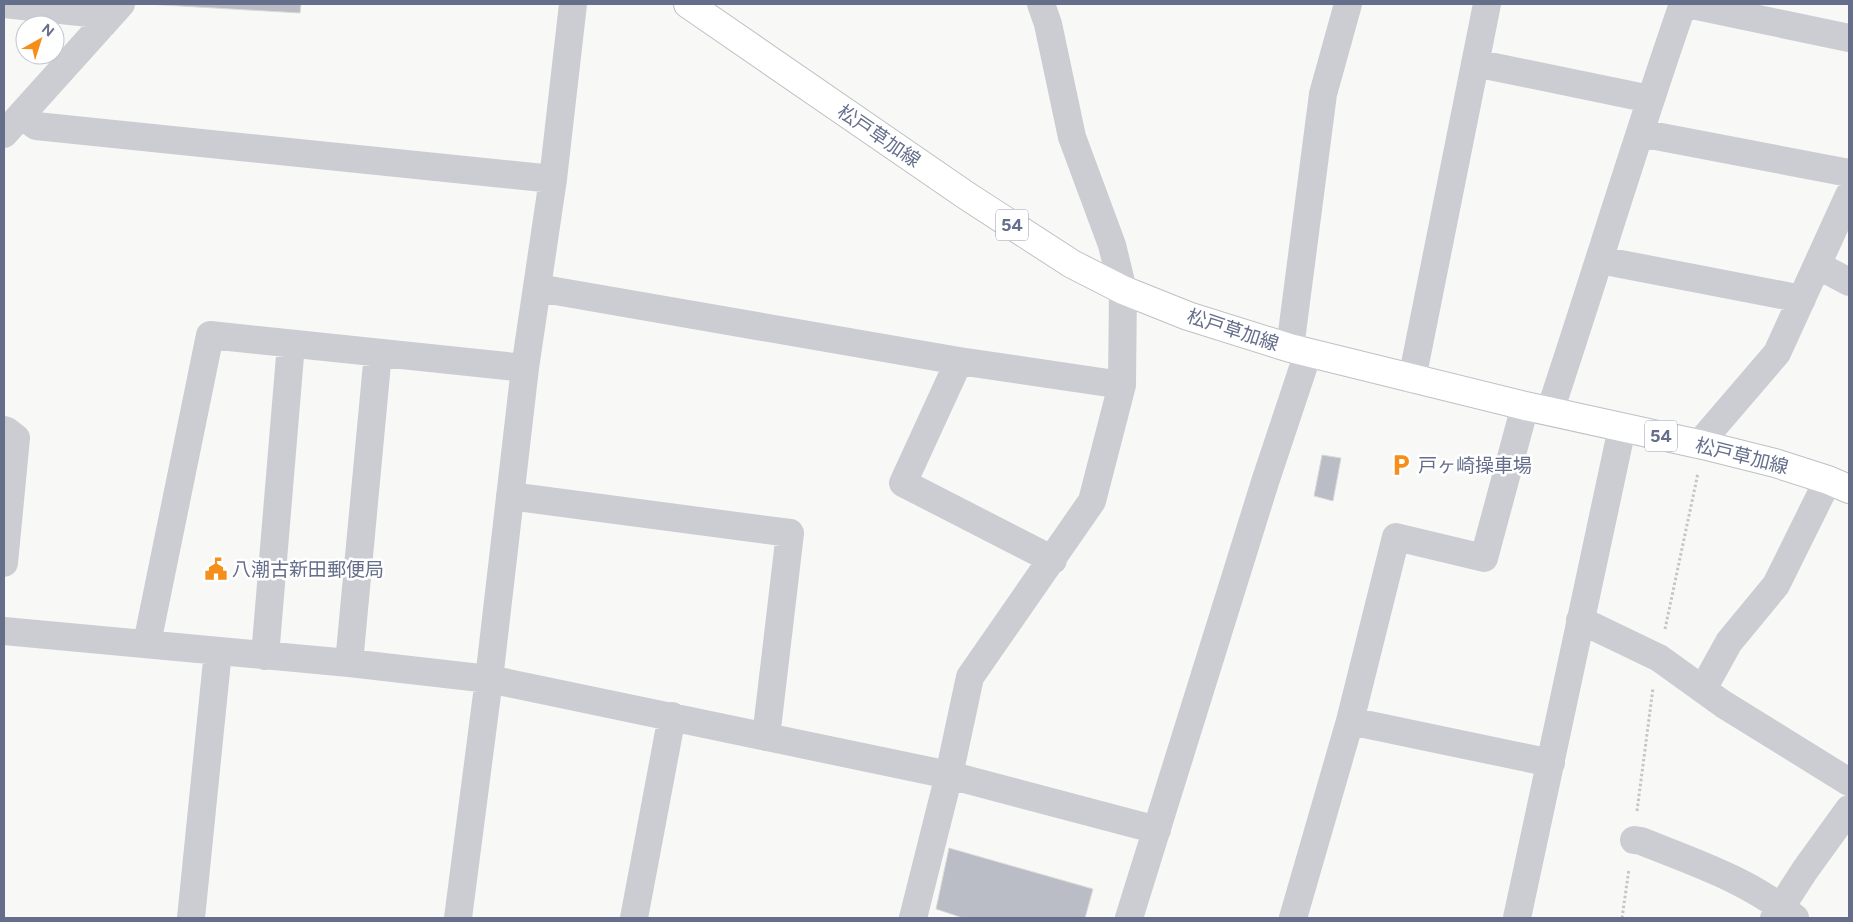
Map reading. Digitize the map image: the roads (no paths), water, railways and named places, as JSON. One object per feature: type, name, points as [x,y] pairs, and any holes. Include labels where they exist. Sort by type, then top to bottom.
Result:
[{"type":"main road","name":"松戸草加線","points":[[688,4],[967,196],[1072,264],[1123,290],[1188,316],[1299,351],[1538,409],[1699,444],[1775,463],[1839,484]]},
{"type":"street","points":[[4,4],[89,13],[103,24]]},
{"type":"street","points":[[13,124],[121,4]]},
{"type":"street","points":[[458,918],[489,679],[525,368],[553,179],[573,4]]},
{"type":"street","points":[[913,918],[949,775],[970,677],[1053,560],[1092,501],[1122,385],[1123,290],[1112,245],[1072,136],[1048,24],[1041,4]]},
{"type":"street","points":[[1129,918],[1264,482],[1299,351],[1322,94],[1348,4]]},
{"type":"street","points":[[1412,379],[1487,4]]},
{"type":"street","points":[[1294,918],[1350,721],[1396,537],[1484,558],[1538,409],[1600,260],[1650,99],[1683,4]]},
{"type":"street","points":[[1687,4],[1849,38]]},
{"type":"street","points":[[1475,63],[1650,99]]},
{"type":"street","points":[[13,124],[553,179]]},
{"type":"street","points":[[1640,133],[1849,173]]},
{"type":"street","points":[[1699,444],[1777,353],[1849,195]]},
{"type":"street","points":[[1600,260],[1802,299]]},
{"type":"street","points":[[1817,265],[1849,282]]},
{"type":"street","points":[[538,288],[959,361],[1122,385]]},
{"type":"street","points":[[147,643],[210,335],[525,368]]},
{"type":"street","points":[[264,656],[291,344]]},
{"type":"street","points":[[348,663],[378,353]]},
{"type":"street","points":[[959,361],[902,483],[1053,560]]},
{"type":"street","points":[[1517,918],[1622,428]]},
{"type":"street","points":[[4,430],[16,438],[4,563]]},
{"type":"street","points":[[1703,689],[1728,642],[1776,585],[1839,484]]},
{"type":"street","points":[[510,496],[790,533],[766,737]]},
{"type":"street","points":[[1580,620],[1659,658],[1723,704],[1849,782]]},
{"type":"street","points":[[4,631],[147,643],[489,679],[949,775],[1157,830]]},
{"type":"street","points":[[191,918],[218,651]]},
{"type":"street","points":[[634,918],[672,716]]},
{"type":"street","points":[[1350,721],[1551,763]]},
{"type":"street","points":[[1634,840],[1641,841],[1739,881],[1784,915],[1805,870],[1849,809]]},
{"type":"place","name":"戸ヶ崎操車場","points":[[1401,465]]},
{"type":"place","name":"八潮古新田郵便局","points":[[216,569]]}]
